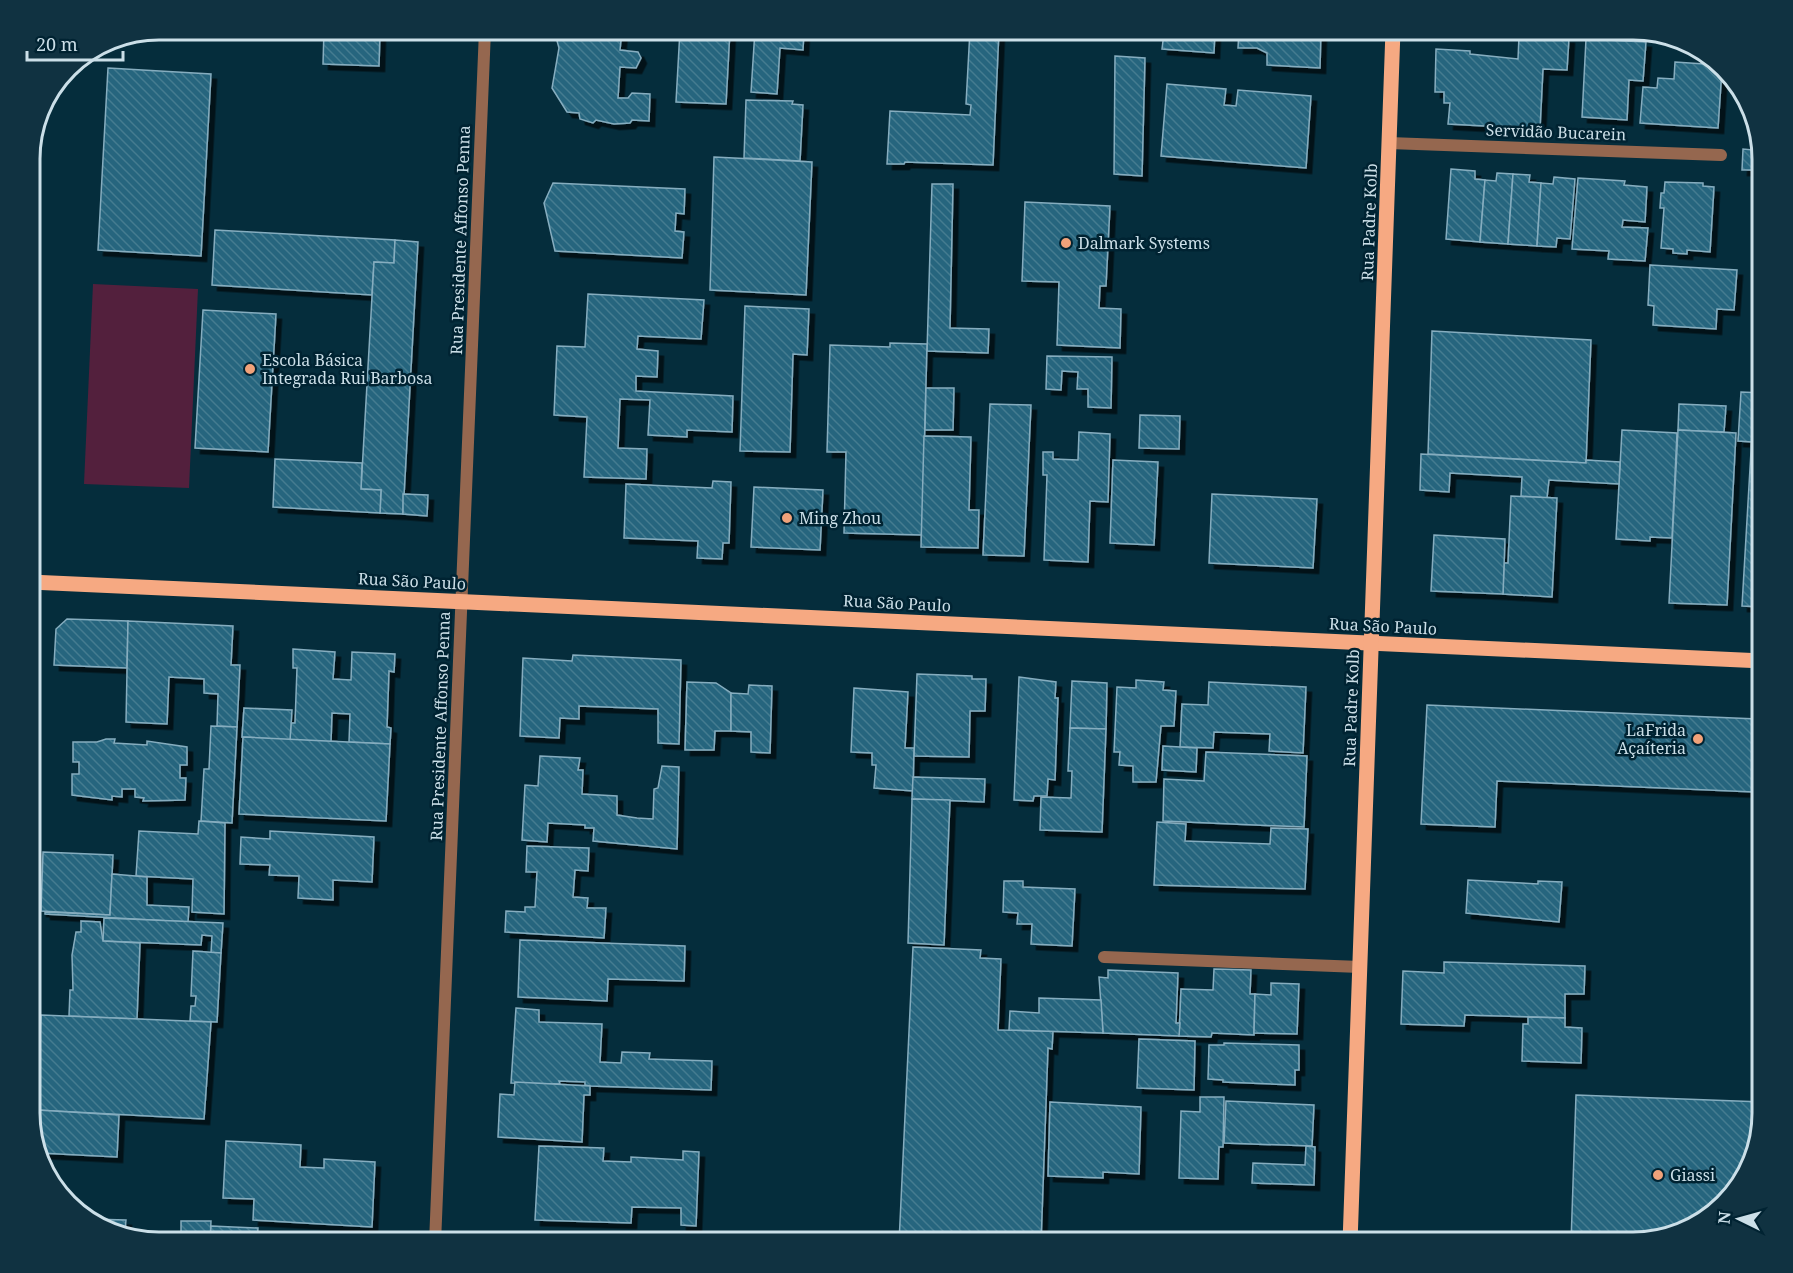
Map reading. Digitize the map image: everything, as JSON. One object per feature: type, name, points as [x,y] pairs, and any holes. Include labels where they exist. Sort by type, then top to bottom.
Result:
[{"type":"main road","name":"Rua Padre Kolb","points":[[1350,1232],[1393,40]]},
{"type":"main road","name":"Rua São Paulo","points":[[41,583],[1752,660]]},
{"type":"street","name":"Rua Presidente Affonso Penna","points":[[435,1232],[485,40]]},
{"type":"street","name":"Servidão Bucarein","points":[[1389,143],[1721,155]]},
{"type":"street","points":[[1104,957],[1360,967]]},
{"type":"shaded area","points":[[93,284],[198,289],[189,488],[84,484]]},
{"type":"building","points":[[324,40],[380,40],[379,66],[323,64]]},
{"type":"building","points":[[557,40],[621,40],[620,50],[638,52],[641,58],[636,68],[620,67],[618,98],[628,98],[632,93],[650,94],[649,121],[632,120],[630,123],[614,124],[596,120],[593,123],[580,119],[579,113],[567,112],[552,88],[559,48]]},
{"type":"building","points":[[679,40],[729,40],[726,104],[676,102]]},
{"type":"building","points":[[754,40],[804,40],[803,50],[780,48],[777,94],[751,92]]},
{"type":"building","points":[[969,40],[999,40],[993,165],[905,162],[904,164],[887,164],[890,111],[970,115],[971,105],[966,104]]},
{"type":"building","points":[[1163,40],[1215,40],[1214,53],[1162,49]]},
{"type":"building","points":[[1238,40],[1321,40],[1320,68],[1267,65],[1267,53],[1257,48],[1238,48]]},
{"type":"building","points":[[1519,40],[1569,40],[1567,70],[1543,69],[1540,129],[1448,124],[1450,103],[1444,103],[1444,92],[1435,92],[1436,49],[1470,51],[1470,54],[1518,59]]},
{"type":"building","points":[[1586,40],[1646,42],[1643,81],[1629,80],[1627,120],[1582,117]]},
{"type":"building","points":[[1115,56],[1145,58],[1142,176],[1114,174]]},
{"type":"building","points":[[1675,62],[1705,64],[1721,79],[1718,128],[1640,123],[1643,87],[1657,88],[1658,78],[1674,79]]},
{"type":"building","points":[[108,68],[211,74],[201,256],[98,250]]},
{"type":"building","points":[[1167,84],[1226,89],[1224,105],[1236,106],[1238,90],[1311,96],[1306,168],[1161,156]]},
{"type":"building","points":[[746,100],[793,101],[792,104],[803,105],[800,161],[744,158]]},
{"type":"building","points":[[1743,149],[1751,150],[1752,170],[1742,170]]},
{"type":"building","points":[[714,157],[812,162],[806,295],[710,290]]},
{"type":"building","points":[[1451,169],[1475,171],[1475,179],[1485,180],[1480,242],[1446,239]]},
{"type":"building","points":[[1497,173],[1513,174],[1508,244],[1480,242],[1485,180],[1496,181]]},
{"type":"building","points":[[1513,174],[1530,175],[1529,182],[1541,183],[1537,246],[1508,244]]},
{"type":"building","points":[[1554,177],[1575,179],[1570,239],[1557,238],[1556,247],[1537,246],[1541,183],[1553,184]]},
{"type":"building","points":[[1578,178],[1625,181],[1624,185],[1647,187],[1645,222],[1623,220],[1622,227],[1648,228],[1645,261],[1608,259],[1609,251],[1572,249]]},
{"type":"building","points":[[1665,182],[1703,183],[1703,186],[1714,187],[1710,252],[1687,250],[1687,254],[1673,253],[1673,249],[1661,248],[1664,208],[1660,208],[1661,193],[1664,193]]},
{"type":"building","points":[[553,183],[685,189],[684,214],[676,213],[675,231],[684,232],[682,258],[555,251],[544,203]]},
{"type":"building","points":[[932,184],[953,184],[950,328],[989,329],[988,353],[927,351]]},
{"type":"building","name":"Dalmark Systems","points":[[1025,202],[1110,206],[1106,286],[1100,286],[1099,308],[1121,309],[1120,348],[1057,345],[1059,282],[1022,281]]},
{"type":"building","points":[[215,230],[395,240],[394,263],[374,262],[372,295],[212,285]]},
{"type":"building","points":[[395,240],[418,242],[403,514],[380,513],[381,490],[361,489],[374,262],[394,263]]},
{"type":"building","points":[[1650,265],[1737,270],[1734,310],[1717,309],[1716,329],[1653,325],[1654,306],[1648,305]]},
{"type":"building","points":[[588,294],[704,300],[701,339],[638,336],[637,349],[658,351],[657,377],[636,376],[636,391],[733,396],[732,432],[687,430],[687,437],[648,435],[650,400],[620,399],[618,448],[647,449],[646,479],[584,477],[587,417],[554,415],[557,346],[585,347]]},
{"type":"building","points":[[745,306],[809,309],[807,355],[793,354],[790,452],[740,451]]},
{"type":"building","points":[[203,310],[276,314],[268,452],[195,448]]},
{"type":"building","points":[[1432,331],[1591,340],[1586,463],[1428,454]]},
{"type":"building","points":[[890,343],[927,344],[922,535],[844,533],[846,452],[827,452],[830,345],[890,347]]},
{"type":"building","points":[[1047,356],[1112,357],[1111,408],[1088,407],[1088,389],[1077,389],[1078,372],[1062,371],[1061,390],[1046,389]]},
{"type":"building","points":[[926,388],[954,388],[953,430],[925,430]]},
{"type":"building","points":[[1741,392],[1752,392],[1752,442],[1738,441]]},
{"type":"building","points":[[990,404],[1031,405],[1024,556],[983,555]]},
{"type":"building","points":[[1679,404],[1726,406],[1724,432],[1678,430]]},
{"type":"building","points":[[1140,415],[1180,416],[1179,449],[1139,448]]},
{"type":"building","points":[[1622,430],[1677,433],[1672,538],[1650,537],[1650,541],[1616,539]]},
{"type":"building","points":[[1678,430],[1736,433],[1727,605],[1669,603]]},
{"type":"building","points":[[1079,432],[1110,434],[1108,502],[1090,501],[1088,562],[1044,560],[1047,475],[1043,475],[1043,452],[1053,452],[1053,459],[1078,460]]},
{"type":"building","points":[[1752,434],[1752,606],[1742,606]]},
{"type":"building","points":[[924,436],[971,437],[969,510],[979,510],[978,548],[921,547]]},
{"type":"building","points":[[1421,454],[1586,463],[1586,460],[1620,462],[1619,484],[1549,480],[1547,498],[1521,496],[1522,477],[1450,473],[1449,492],[1420,490]]},
{"type":"building","points":[[275,459],[362,463],[361,489],[381,490],[380,513],[273,507]]},
{"type":"building","points":[[1113,460],[1158,462],[1154,545],[1110,543]]},
{"type":"building","points":[[713,481],[731,482],[729,543],[723,543],[722,559],[697,558],[698,541],[624,538],[626,484],[712,488]]},
{"type":"building","name":"Ming Zhou","points":[[754,487],[823,490],[820,550],[751,547]]},
{"type":"building","points":[[403,494],[428,495],[427,516],[403,514]]},
{"type":"building","points":[[1212,494],[1317,499],[1313,568],[1209,563]]},
{"type":"building","points":[[1511,496],[1557,498],[1552,597],[1503,594],[1504,563],[1508,563]]},
{"type":"building","points":[[1434,535],[1505,539],[1503,594],[1431,591]]},
{"type":"building","points":[[67,619],[128,621],[127,668],[54,665],[56,629]]},
{"type":"building","points":[[128,621],[233,626],[231,665],[240,665],[237,727],[217,726],[218,694],[204,693],[204,679],[169,677],[167,724],[126,722]]},
{"type":"building","points":[[293,649],[335,652],[333,679],[351,680],[352,652],[395,654],[394,672],[389,671],[387,727],[391,728],[390,744],[349,742],[350,714],[332,713],[331,742],[290,740],[291,723],[295,723],[297,668],[293,668]]},
{"type":"building","points":[[573,655],[681,660],[679,744],[658,743],[658,709],[579,706],[579,719],[560,718],[559,738],[520,736],[523,658],[572,661]]},
{"type":"building","points":[[917,674],[972,676],[972,679],[986,679],[985,711],[970,711],[969,757],[914,756]]},
{"type":"building","points":[[1019,677],[1056,682],[1055,698],[1058,698],[1055,780],[1048,779],[1047,796],[1034,796],[1033,801],[1014,800]]},
{"type":"building","points":[[1136,680],[1164,682],[1163,690],[1176,691],[1174,726],[1161,726],[1156,782],[1133,782],[1133,766],[1119,765],[1120,752],[1114,752],[1117,687],[1136,688]]},
{"type":"building","points":[[1072,681],[1107,683],[1106,729],[1070,728]]},
{"type":"building","points":[[687,682],[716,683],[731,693],[731,731],[715,731],[714,750],[685,750]]},
{"type":"building","points":[[1209,682],[1306,687],[1303,753],[1269,751],[1270,734],[1214,732],[1213,748],[1180,747],[1182,704],[1208,705]]},
{"type":"building","points":[[749,685],[772,686],[770,753],[751,752],[751,732],[731,731],[731,693],[748,694]]},
{"type":"building","points":[[854,688],[908,692],[905,748],[914,748],[913,791],[874,788],[876,765],[872,765],[872,753],[851,752]]},
{"type":"building","points":[[1427,705],[1752,719],[1752,792],[1497,781],[1495,827],[1421,824]]},
{"type":"building","points":[[244,708],[292,710],[290,740],[242,737]]},
{"type":"building","points":[[211,726],[237,727],[232,823],[201,821],[204,769],[209,769]]},
{"type":"building","points":[[1070,728],[1106,729],[1102,832],[1040,830],[1041,797],[1071,798],[1072,771],[1068,771]]},
{"type":"building","points":[[243,737],[390,744],[386,821],[239,814]]},
{"type":"building","points":[[115,739],[114,743],[147,745],[147,741],[187,747],[187,765],[180,765],[180,778],[186,778],[185,800],[143,801],[144,798],[135,797],[135,789],[122,789],[122,797],[112,796],[112,800],[72,795],[72,774],[79,774],[79,762],[73,762],[73,742],[97,742]]},
{"type":"building","points":[[1163,746],[1197,748],[1196,772],[1162,770]]},
{"type":"building","points":[[1206,752],[1307,756],[1304,827],[1163,821],[1164,779],[1204,781]]},
{"type":"building","points":[[540,756],[580,758],[578,770],[583,770],[582,794],[617,796],[617,815],[637,818],[653,819],[654,789],[658,788],[662,766],[679,767],[677,849],[593,841],[594,828],[585,828],[585,825],[548,823],[547,842],[522,840],[525,785],[538,786]]},
{"type":"building","points":[[913,777],[985,779],[984,802],[912,799]]},
{"type":"building","points":[[912,799],[950,800],[944,945],[908,943]]},
{"type":"building","points":[[199,821],[225,823],[224,914],[192,912],[193,879],[136,876],[139,831],[198,834]]},
{"type":"building","points":[[1157,822],[1186,824],[1185,841],[1270,844],[1271,828],[1308,829],[1305,889],[1154,885]]},
{"type":"building","points":[[270,831],[374,837],[372,882],[333,880],[333,900],[298,898],[299,876],[269,875],[270,865],[240,864],[241,837],[270,839]]},
{"type":"building","points":[[527,846],[589,848],[588,871],[575,870],[573,897],[588,898],[587,908],[606,908],[604,938],[505,932],[506,911],[525,912],[525,907],[535,907],[537,872],[526,872]]},
{"type":"building","points":[[43,852],[113,855],[110,915],[41,911]]},
{"type":"building","points":[[112,874],[147,877],[147,905],[189,907],[188,922],[45,914],[45,912],[110,915]]},
{"type":"building","points":[[1468,880],[1538,884],[1538,881],[1562,882],[1559,922],[1466,913]]},
{"type":"building","points":[[1004,881],[1023,881],[1023,887],[1075,889],[1072,946],[1031,944],[1032,924],[1017,924],[1018,913],[1003,912]]},
{"type":"building","points":[[104,918],[223,923],[221,953],[211,953],[212,936],[202,935],[201,945],[103,941]]},
{"type":"building","points":[[81,921],[100,922],[103,941],[140,943],[137,1019],[69,1016],[70,990],[73,990],[72,955],[76,932],[81,932]]},
{"type":"building","points":[[520,940],[685,946],[684,981],[608,979],[607,1001],[518,997]]},
{"type":"building","points":[[913,947],[981,950],[980,958],[1001,959],[998,1030],[1053,1031],[1052,1049],[1048,1048],[1041,1232],[900,1232]]},
{"type":"building","points":[[193,951],[221,953],[217,1022],[190,1021],[191,1006],[195,1006],[196,996],[191,996]]},
{"type":"building","points":[[1444,962],[1585,966],[1584,994],[1565,994],[1565,1018],[1465,1015],[1464,1026],[1401,1024],[1403,971],[1444,973]]},
{"type":"building","points":[[1214,969],[1251,970],[1250,994],[1255,994],[1254,1035],[1212,1033],[1211,1037],[1179,1036],[1181,989],[1213,990]]},
{"type":"building","points":[[1108,970],[1178,973],[1176,1023],[1180,1023],[1179,1036],[1103,1033],[1099,977],[1108,978]]},
{"type":"building","points":[[1271,983],[1299,984],[1297,1034],[1254,1033],[1255,994],[1271,995]]},
{"type":"building","points":[[1039,998],[1101,1000],[1103,1033],[1009,1030],[1010,1011],[1039,1013]]},
{"type":"building","points":[[516,1008],[539,1010],[539,1022],[602,1024],[600,1062],[621,1063],[622,1052],[650,1053],[649,1059],[712,1061],[711,1090],[590,1086],[585,1085],[585,1082],[559,1081],[560,1084],[511,1083]]},
{"type":"building","points":[[41,1015],[211,1022],[204,1119],[41,1110]]},
{"type":"building","points":[[1528,1017],[1565,1018],[1565,1027],[1582,1028],[1581,1063],[1522,1061],[1523,1024],[1528,1024]]},
{"type":"building","points":[[1139,1039],[1195,1041],[1194,1090],[1137,1088]]},
{"type":"building","points":[[1224,1043],[1299,1045],[1299,1070],[1295,1070],[1295,1085],[1223,1082],[1223,1080],[1208,1079],[1209,1045],[1224,1045]]},
{"type":"building","points":[[515,1082],[590,1086],[590,1095],[584,1095],[582,1142],[498,1137],[500,1094],[514,1095]]},
{"type":"building","name":"Giassi","points":[[1576,1095],[1752,1102],[1751,1129],[1746,1152],[1737,1173],[1726,1189],[1709,1189],[1709,1206],[1693,1217],[1664,1228],[1633,1232],[1571,1232]]},
{"type":"building","points":[[1200,1097],[1224,1097],[1223,1147],[1219,1147],[1218,1179],[1179,1178],[1181,1111],[1200,1112]]},
{"type":"building","points":[[1226,1101],[1314,1105],[1312,1146],[1224,1143]]},
{"type":"building","points":[[1050,1102],[1141,1107],[1139,1174],[1103,1172],[1103,1178],[1048,1176]]},
{"type":"building","points":[[41,1110],[119,1115],[117,1157],[48,1153],[43,1137]]},
{"type":"building","points":[[226,1141],[301,1145],[300,1167],[324,1168],[324,1159],[375,1162],[372,1227],[253,1220],[254,1199],[223,1198]]},
{"type":"building","points":[[539,1146],[604,1148],[603,1161],[631,1162],[631,1157],[683,1160],[683,1151],[699,1152],[696,1226],[681,1225],[681,1208],[632,1207],[631,1223],[535,1220]]},
{"type":"building","points":[[1306,1146],[1315,1147],[1314,1185],[1252,1183],[1253,1163],[1305,1165]]},
{"type":"building","points":[[106,1219],[126,1220],[125,1227]]},
{"type":"building","points":[[181,1221],[211,1221],[210,1232],[181,1232]]},
{"type":"building","points":[[211,1226],[258,1228],[258,1232],[211,1232]]},
{"type":"place","name":"Dalmark Systems","points":[[1066,243]]},
{"type":"place","name":"Escola Básica Integrada Rui Barbosa","points":[[250,369]]},
{"type":"place","name":"Ming Zhou","points":[[787,518]]},
{"type":"place","name":"LaFrida Açaíteria","points":[[1698,739]]},
{"type":"place","name":"Giassi","points":[[1658,1175]]}]
